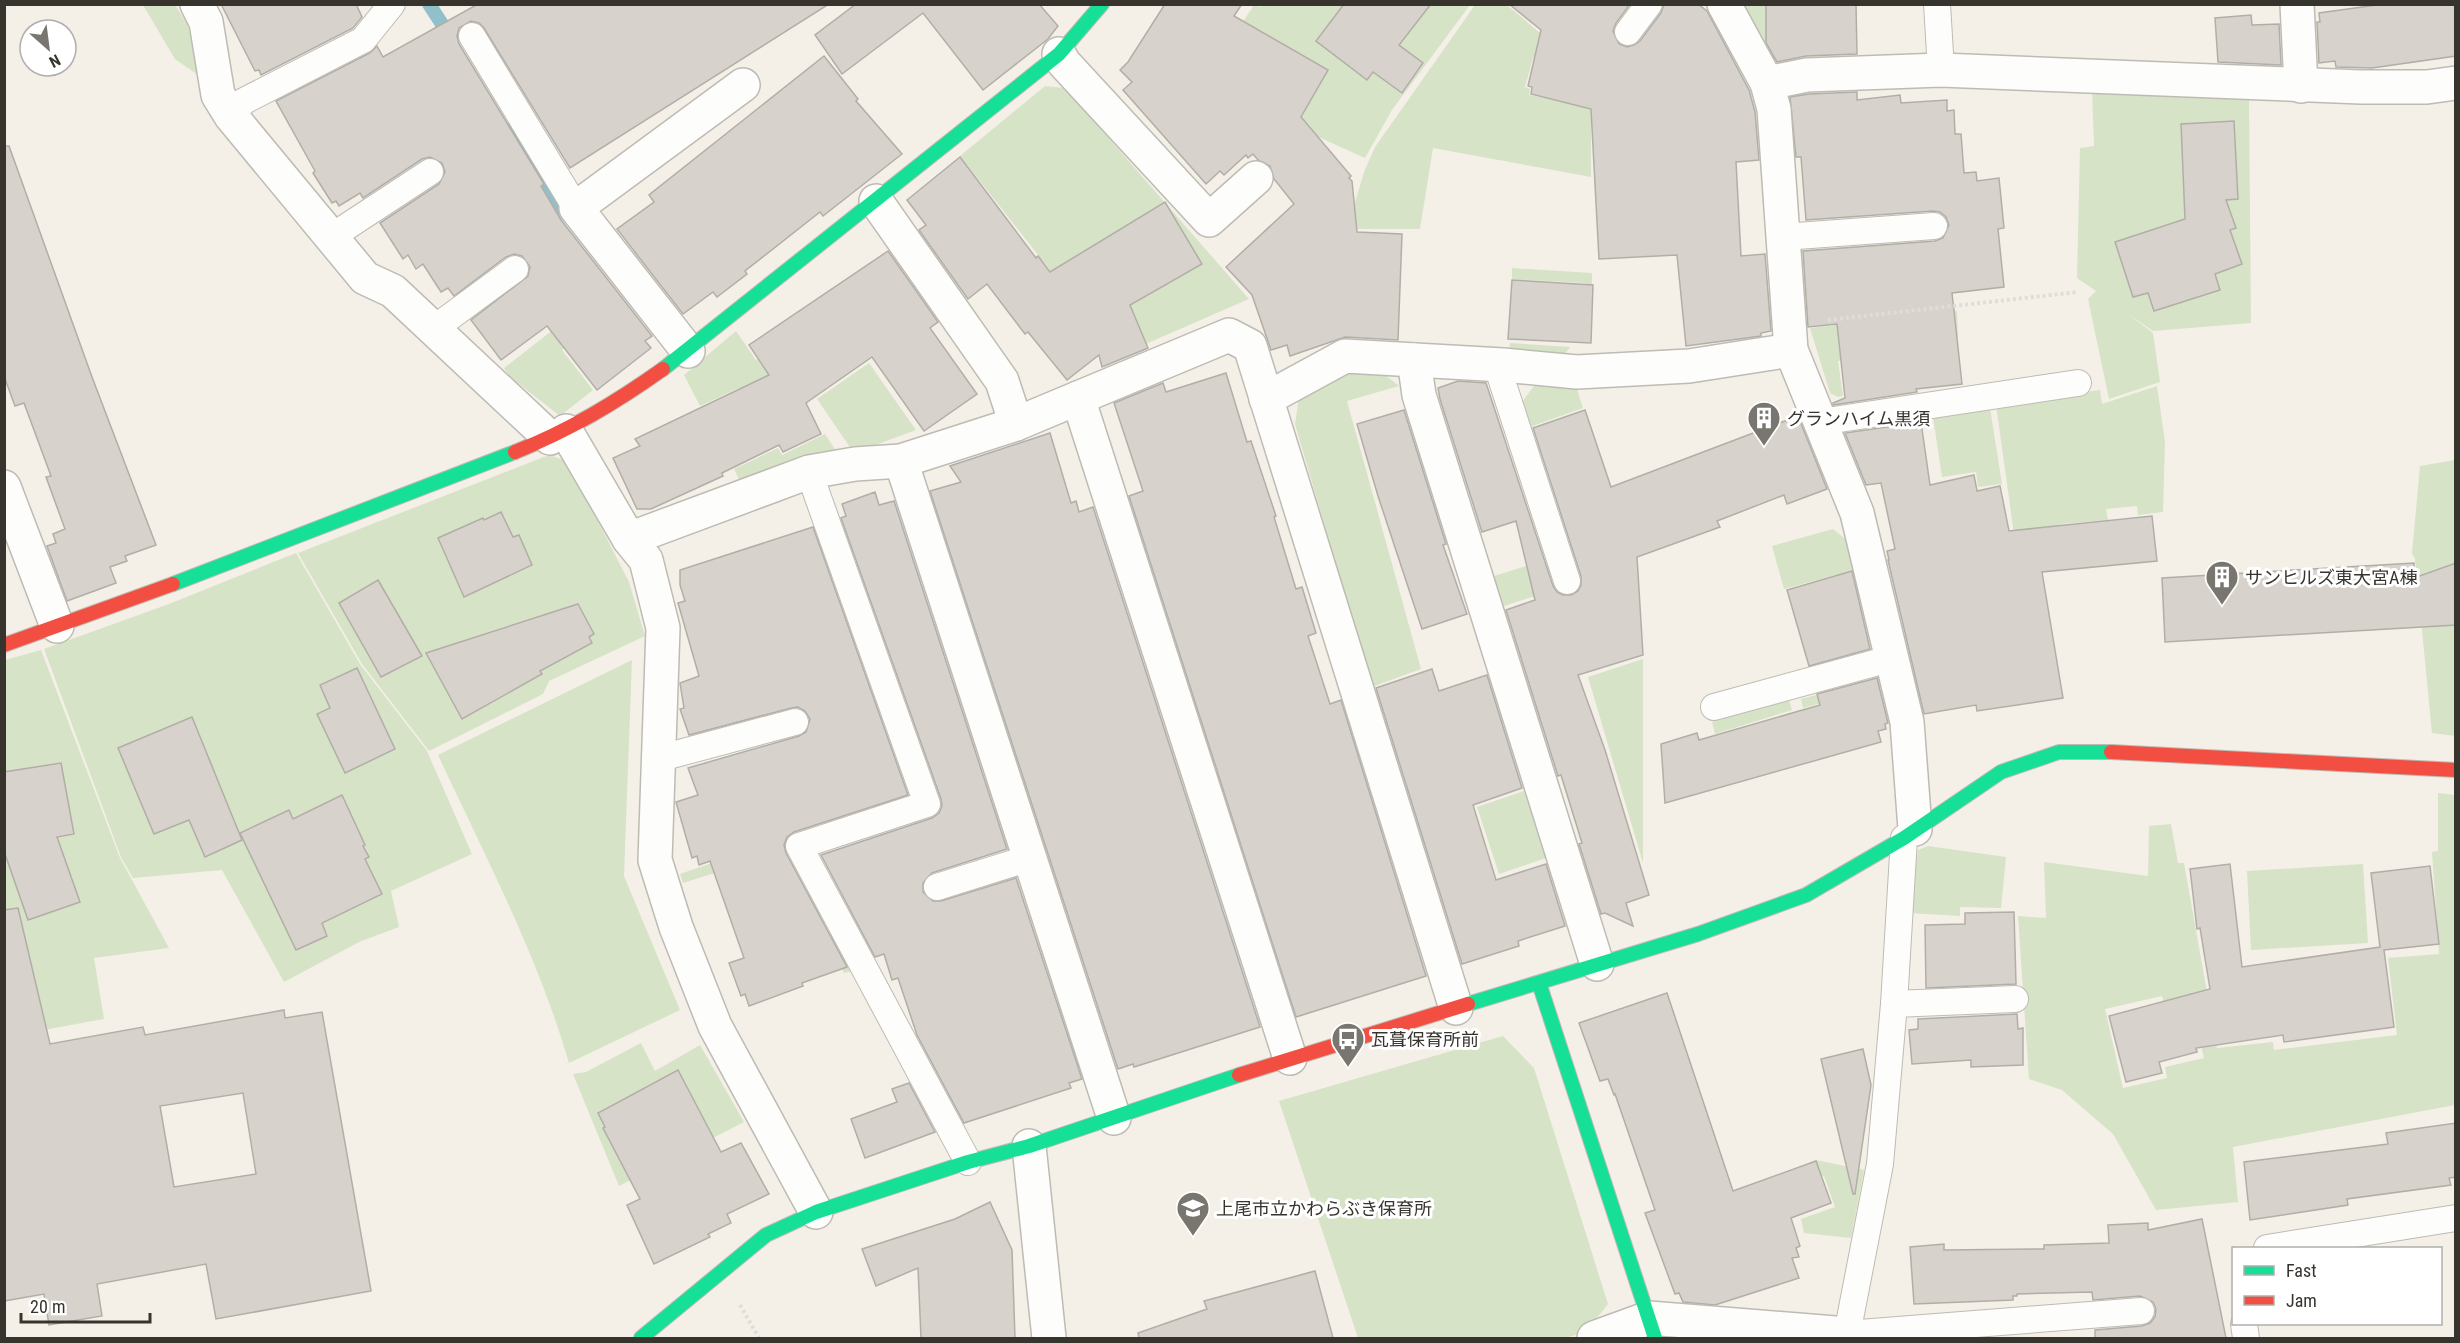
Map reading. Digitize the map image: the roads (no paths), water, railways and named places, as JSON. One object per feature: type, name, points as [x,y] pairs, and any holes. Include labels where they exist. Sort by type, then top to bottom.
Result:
[{"type":"street","points":[[197,4],[206,22],[218,95],[231,116],[365,278],[393,291],[437,332],[559,434],[629,539],[646,560],[663,628],[655,860],[676,927],[715,1026],[816,1212]]},
{"type":"street","points":[[1724,4],[1767,84],[1774,109],[1790,337],[1820,422],[1857,513],[1893,658],[1907,722],[1909,833]]},
{"type":"street","points":[[2297,4],[2301,86]]},
{"type":"street","points":[[4,645],[166,587],[559,434],[634,390],[688,351],[876,201],[1059,54],[1094,7]]},
{"type":"street","points":[[1059,54],[1064,63],[1209,220],[1256,178]]},
{"type":"street","points":[[1767,84],[1807,75],[1941,70],[2301,86],[2427,87],[2456,83]]},
{"type":"street","points":[[688,351],[576,208],[743,85]]},
{"type":"street","points":[[876,201],[1002,381],[1016,424]]},
{"type":"street","points":[[629,539],[809,472],[855,464],[901,461],[1016,424],[1229,335],[1250,346],[1456,1008]]},
{"type":"street","points":[[1266,399],[1345,356],[1589,371],[1689,366],[1790,337]]},
{"type":"street","points":[[1414,360],[1422,406],[1597,964]]},
{"type":"street","points":[[1078,398],[1290,1058]]},
{"type":"street","points":[[901,461],[1114,1118]]},
{"type":"street","points":[[4,487],[57,627]]},
{"type":"street","points":[[641,1338],[766,1235],[816,1212],[968,1162],[1029,1146],[1290,1058],[1698,934],[1806,895],[1909,833],[2001,772],[2060,752],[2142,752],[2456,770]]},
{"type":"street","points":[[1539,983],[1652,1328]]},
{"type":"street","points":[[1029,1146],[1049,1338]]},
{"type":"street","points":[[1594,1338],[1652,1328],[1847,1336]]},
{"type":"lane","points":[[231,116],[244,101],[363,40],[392,4]]},
{"type":"lane","points":[[1628,32],[1649,4]]},
{"type":"lane","points":[[1937,4],[1941,70]]},
{"type":"lane","points":[[472,36],[576,208]]},
{"type":"lane","points":[[331,237],[430,172]]},
{"type":"lane","points":[[1784,237],[1934,226]]},
{"type":"lane","points":[[437,332],[443,322],[515,269]]},
{"type":"lane","points":[[1503,364],[1501,378],[1567,581]]},
{"type":"lane","points":[[1820,422],[2078,383]]},
{"type":"lane","points":[[809,472],[927,804],[799,846],[968,1162]]},
{"type":"lane","points":[[1714,707],[1893,658]]},
{"type":"lane","points":[[657,759],[795,722]]},
{"type":"lane","points":[[1909,833],[1880,1164],[1847,1336],[2141,1311]]},
{"type":"lane","points":[[937,887],[1030,858]]},
{"type":"lane","points":[[1894,1004],[2015,999]]},
{"type":"lane","points":[[2273,1247],[2456,1218]]},
{"type":"waterway","points":[[429,4],[451,38]]},
{"type":"waterway","points":[[510,130],[568,216]]},
{"type":"place","name":"グランハイム黒須","points":[[1764,447]]},
{"type":"place","name":"サンヒルズ東大宮A棟","points":[[2222,606]]},
{"type":"place","name":"瓦葺保育所前","points":[[1348,1068]]},
{"type":"place","name":"上尾市立かわらぶき保育所","points":[[1193,1237]]}]
